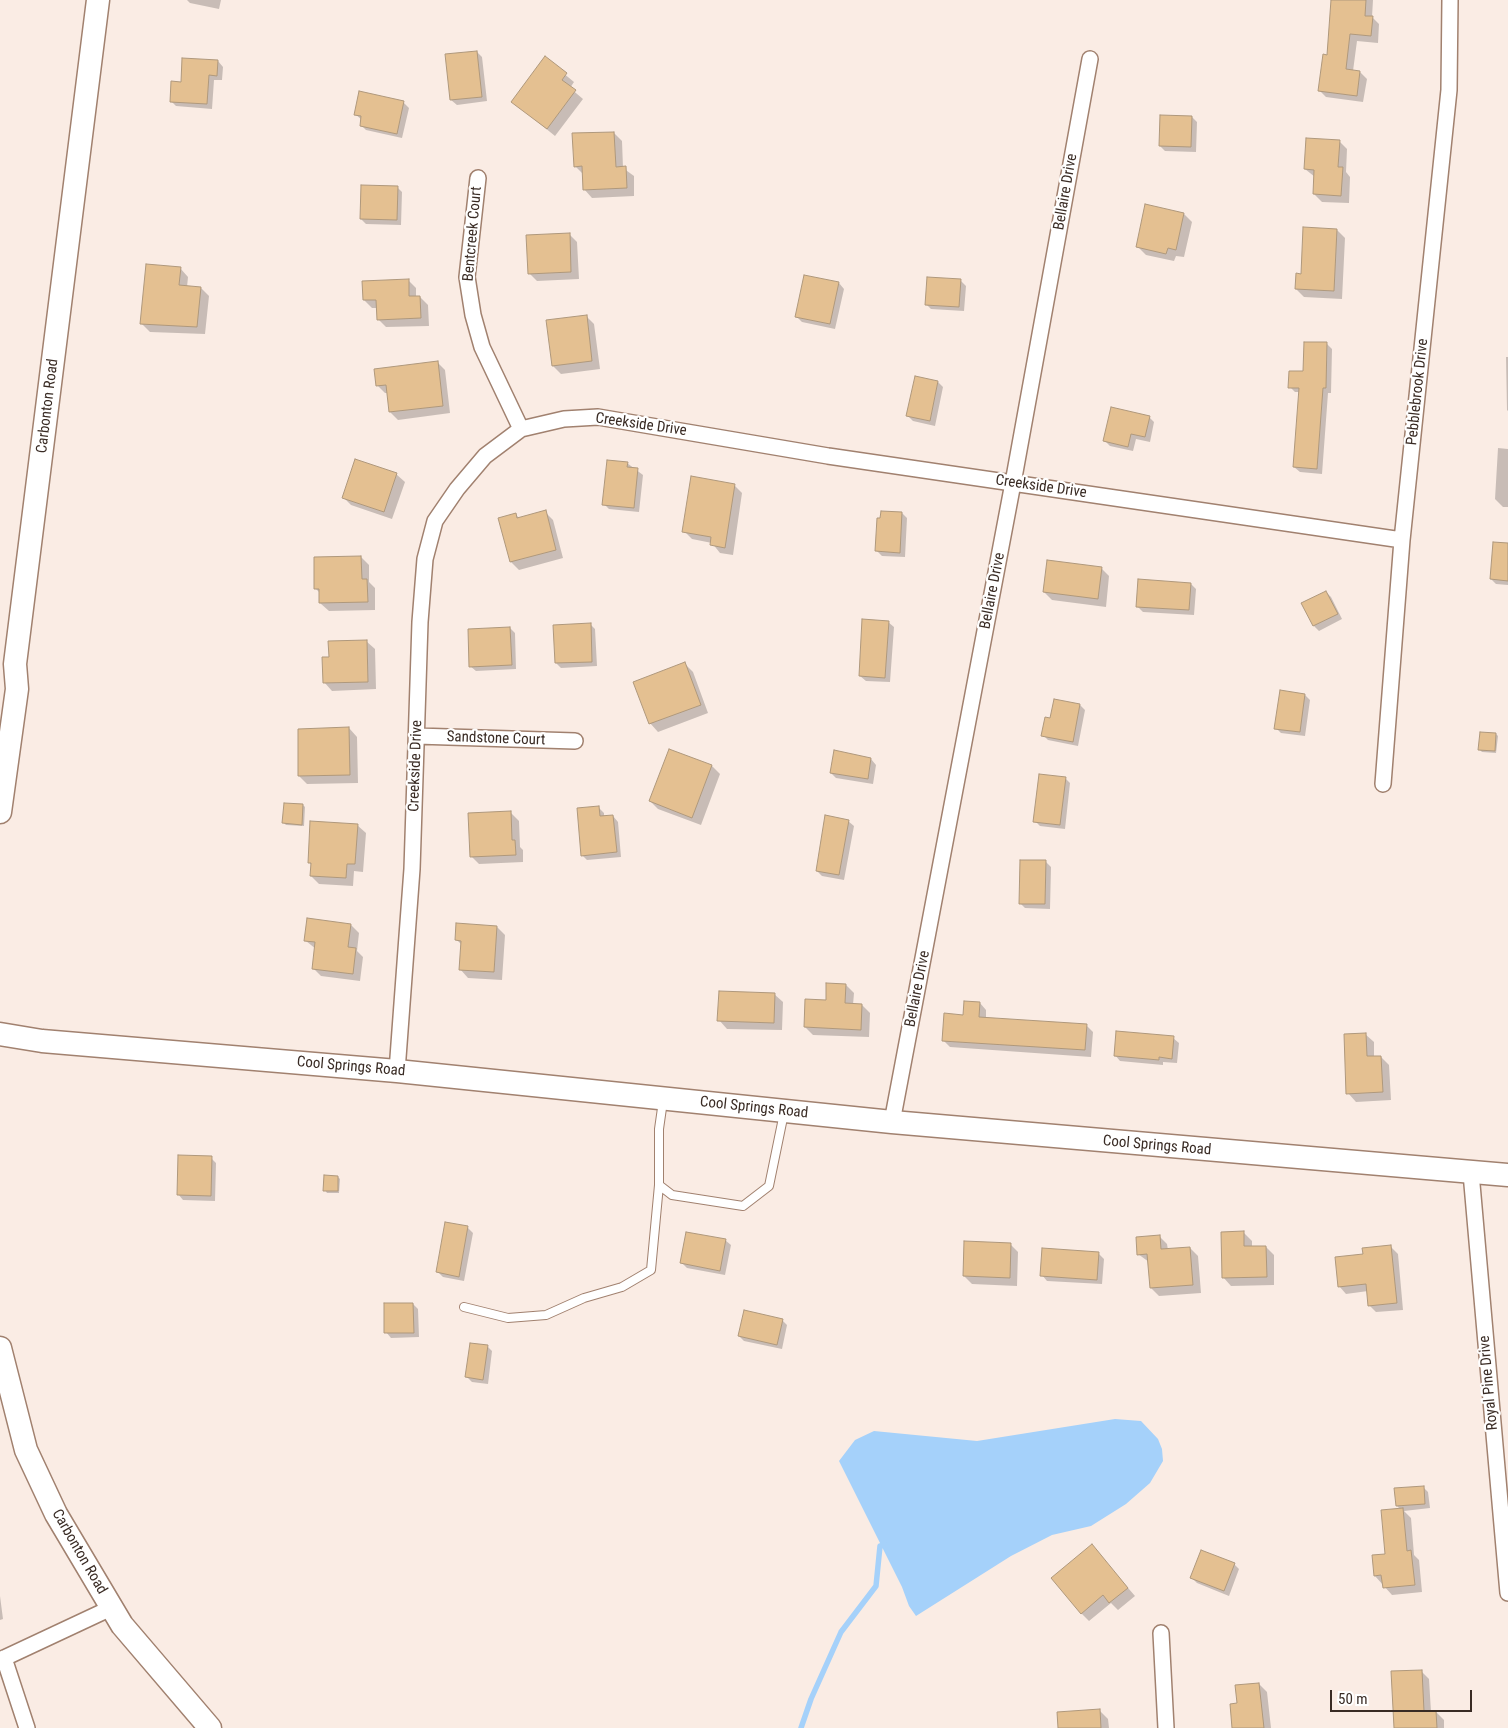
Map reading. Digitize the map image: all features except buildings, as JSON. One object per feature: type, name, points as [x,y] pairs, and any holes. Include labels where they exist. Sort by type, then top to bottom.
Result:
[{"type":"street","name":"Carbonton Road","points":[[0,812],[4,751],[17,689],[15,664],[98,0]]},
{"type":"street","name":"Pebblebrook Drive","points":[[1383,784],[1402,540],[1449,90],[1450,0]]},
{"type":"street","name":"Bellaire Drive","points":[[892,1122],[1013,483],[1090,59]]},
{"type":"street","name":"Bentcreek Court","points":[[478,178],[467,276],[473,315],[482,347],[521,429]]},
{"type":"street","name":"Creekside Drive","points":[[398,1071],[412,869],[425,559],[435,521],[484,456],[521,429],[564,419],[598,417],[828,456],[1402,540]]},
{"type":"street","name":"Sandstone Court","points":[[417,736],[575,742]]},
{"type":"street","name":"Cool Springs Road","points":[[0,1034],[42,1041],[398,1071],[892,1122],[1508,1175]]},
{"type":"street","name":"Royal Pine Drive","points":[[1471,1173],[1508,1593]]},
{"type":"street","name":"Carbonton Road","points":[[0,1348],[26,1450],[56,1514],[122,1626],[210,1728]]},
{"type":"street","points":[[27,1728],[2,1659],[112,1608]]},
{"type":"street","points":[[1161,1633],[1166,1728]]},
{"type":"lane","points":[[464,1307],[508,1318],[546,1315],[584,1298],[622,1287],[651,1270],[659,1185],[660,1129],[663,1098]]},
{"type":"lane","points":[[659,1185],[672,1195],[743,1206],[769,1186],[784,1111]]},
{"type":"water","points":[[1115,1419],[1141,1421],[1158,1439],[1162,1449],[1163,1461],[1150,1483],[1126,1504],[1091,1526],[1052,1535],[1011,1556],[916,1616],[909,1606],[902,1587],[839,1461],[855,1440],[874,1431],[977,1441]]},
{"type":"waterway","points":[[801,1728],[811,1699],[841,1632],[876,1586],[880,1546],[886,1545]]}]
